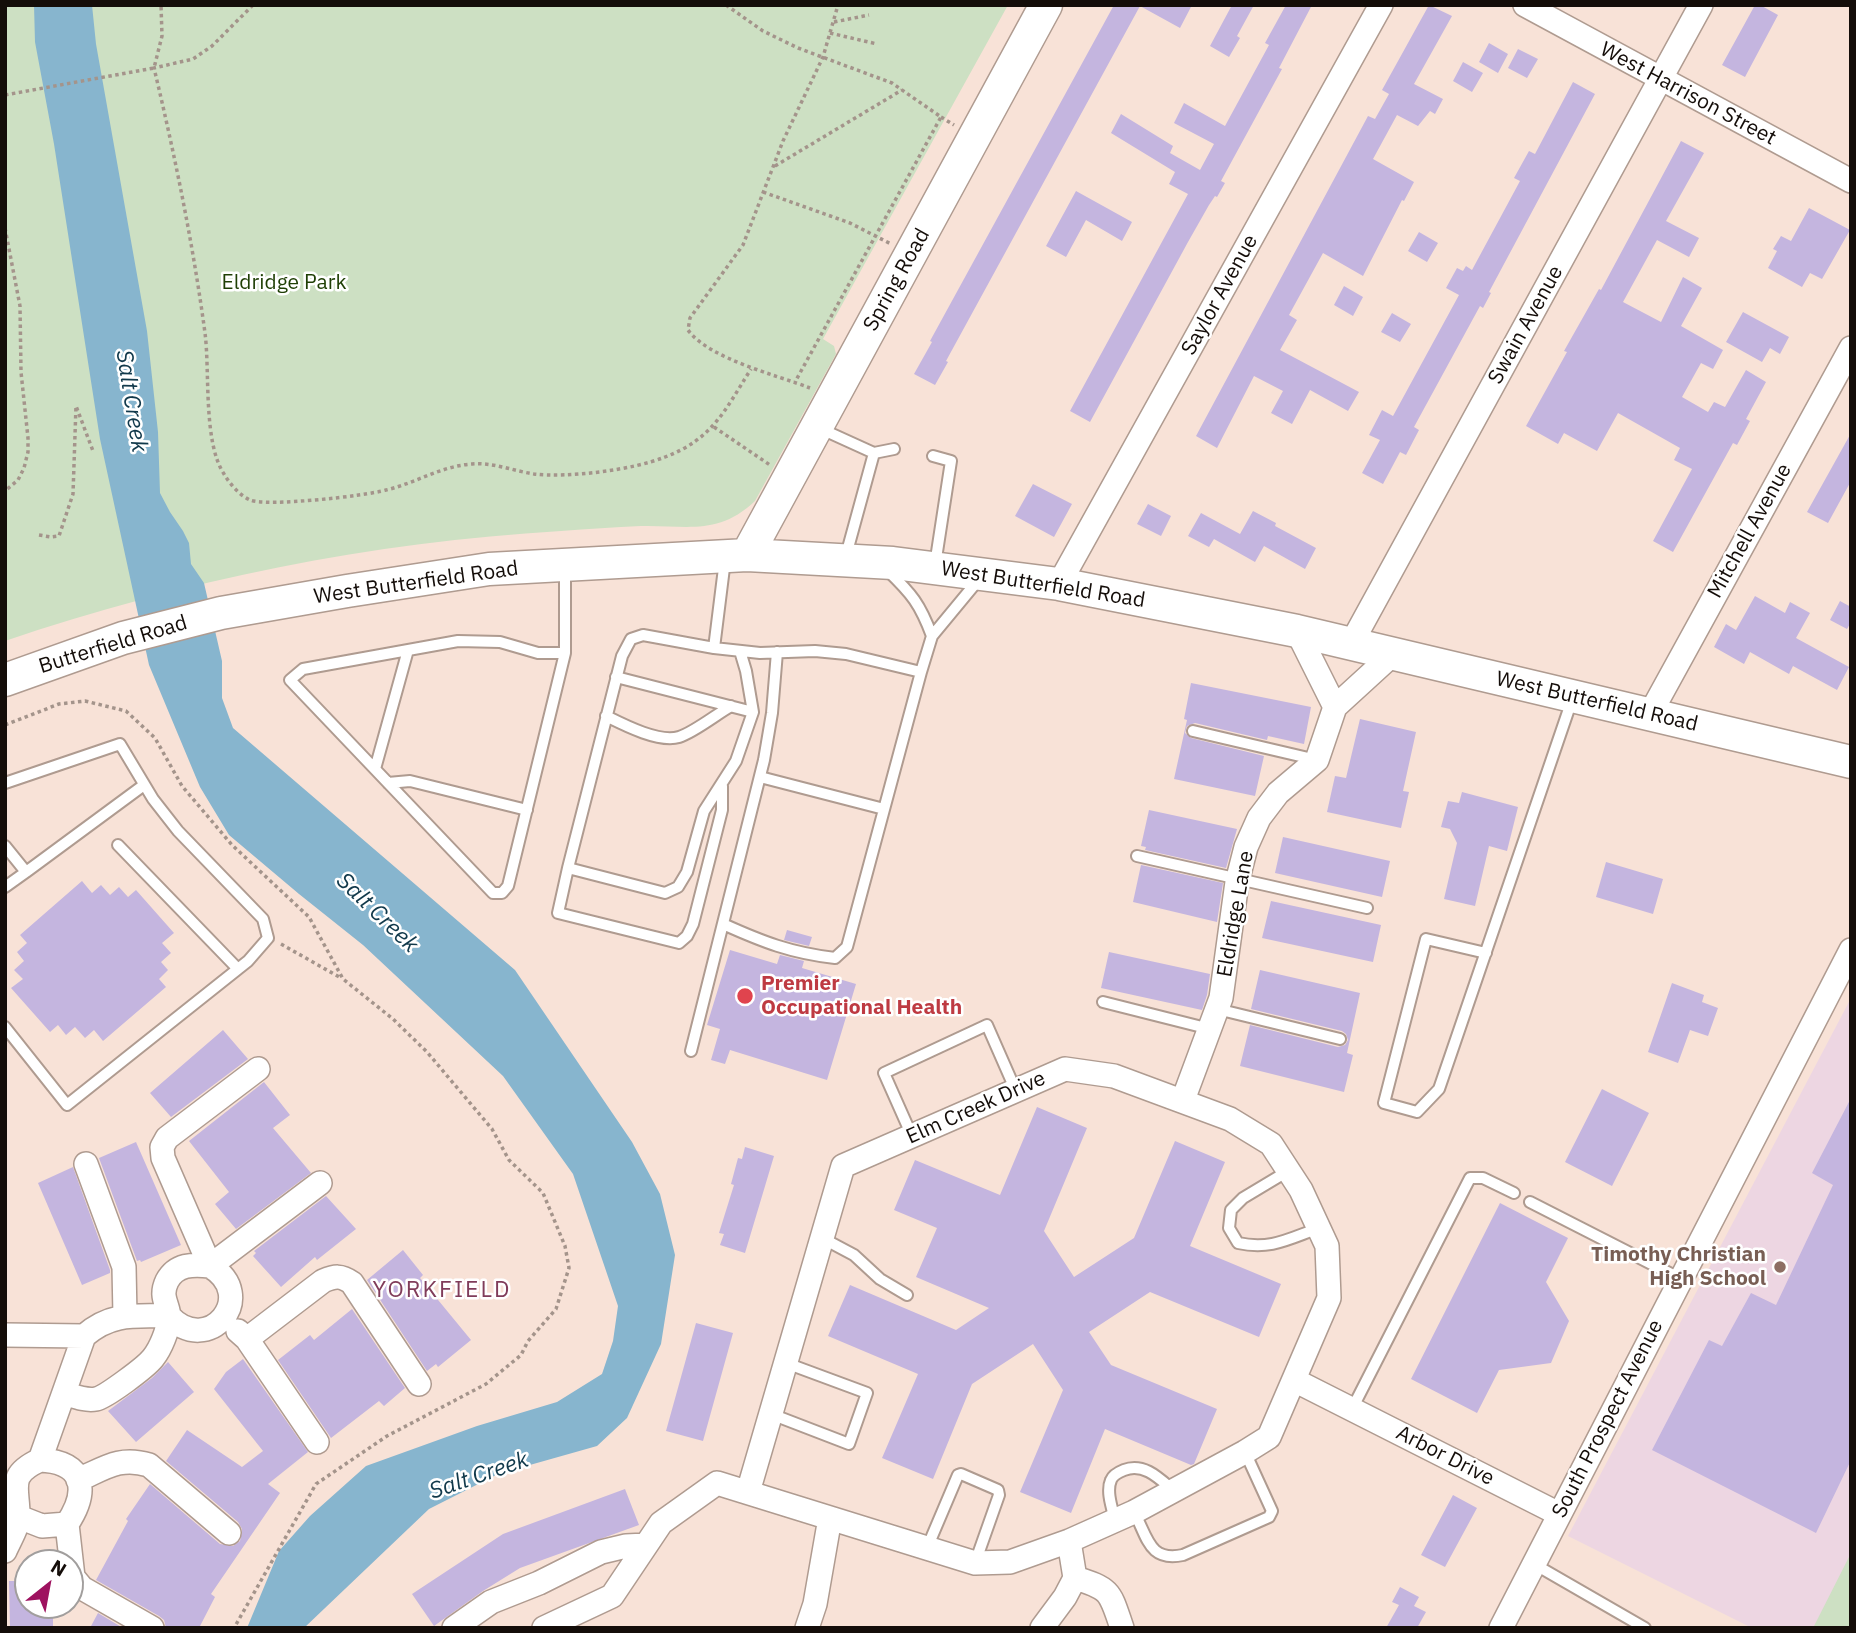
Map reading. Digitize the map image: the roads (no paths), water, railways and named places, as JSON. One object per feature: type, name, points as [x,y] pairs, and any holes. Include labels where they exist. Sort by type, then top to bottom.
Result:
[{"type":"main road","name":"Spring Road","points":[[736,555],[790,477],[1046,5]]},
{"type":"main road","name":"West Butterfield Road","points":[[221,613],[489,569],[736,555],[878,562],[1059,584],[1297,631],[1851,762]]},
{"type":"main road","name":"Butterfield Road","points":[[5,680],[124,638],[221,613]]},
{"type":"street","name":"Saylor Avenue","points":[[1059,584],[1381,5]]},
{"type":"street","name":"West Harrison Street","points":[[1525,5],[1851,181]]},
{"type":"street","name":"Swain Avenue","points":[[1351,644],[1701,5]]},
{"type":"street","name":"Mitchell Avenue","points":[[1650,714],[1851,348]]},
{"type":"street","points":[[1297,631],[1335,707]]},
{"type":"street","points":[[1317,760],[1335,707],[1393,654]]},
{"type":"street","name":"Eldridge Lane","points":[[1182,1100],[1213,1019],[1227,965],[1239,877],[1246,847],[1259,818],[1279,793],[1317,760]]},
{"type":"street","name":"South Prospect Avenue","points":[[1501,1628],[1851,950]]},
{"type":"street","points":[[258,1069],[167,1138],[162,1147],[163,1158],[204,1265],[224,1277],[231,1302],[216,1325],[200,1331],[182,1327],[169,1316],[163,1301],[166,1283],[177,1270],[185,1266],[204,1265],[320,1183]]},
{"type":"street","name":"Elm Creek Drive","points":[[1065,1069],[1114,1076],[1230,1119],[1271,1144],[1301,1190],[1327,1246],[1329,1298],[1269,1437],[1124,1516],[1069,1541],[1010,1562],[975,1563],[748,1492],[843,1166],[1016,1091],[1065,1069]]},
{"type":"street","points":[[86,1164],[124,1267],[125,1316]]},
{"type":"street","points":[[247,1339],[323,1281],[335,1276],[345,1278],[352,1283],[419,1384]]},
{"type":"street","points":[[40,1460],[84,1336],[98,1324],[125,1316],[169,1316]]},
{"type":"street","points":[[64,1393],[78,1398],[99,1399],[152,1360],[160,1346],[169,1316]]},
{"type":"street","points":[[223,1318],[247,1339],[317,1442]]},
{"type":"street","points":[[5,1335],[84,1336]]},
{"type":"street","name":"Arbor Drive","points":[[1294,1380],[1559,1514]]},
{"type":"street","points":[[5,1552],[19,1517],[15,1494],[19,1477],[30,1464],[40,1460],[60,1462],[74,1472],[78,1480],[80,1500],[67,1524],[73,1577],[82,1588],[152,1628]]},
{"type":"street","points":[[78,1480],[125,1461],[149,1465],[229,1533]]},
{"type":"street","points":[[544,1628],[612,1597],[661,1523],[717,1483],[748,1492]]},
{"type":"street","points":[[19,1517],[41,1526],[67,1524]]},
{"type":"street","points":[[807,1628],[815,1604],[830,1518]]},
{"type":"street","points":[[1042,1628],[1065,1597],[1075,1578],[1069,1541]]},
{"type":"street","points":[[454,1628],[491,1602],[539,1583],[601,1552],[646,1545]]},
{"type":"street","points":[[1075,1578],[1100,1586],[1111,1596],[1122,1628]]},
{"type":"lane","points":[[816,427],[874,453],[894,449]]},
{"type":"lane","points":[[845,560],[874,453]]},
{"type":"lane","points":[[933,456],[951,461],[935,568]]},
{"type":"lane","points":[[714,648],[736,555]]},
{"type":"lane","points":[[878,562],[906,588],[922,608],[932,636]]},
{"type":"lane","points":[[565,566],[565,653],[508,886],[502,893],[493,893],[290,680],[303,668],[468,641],[500,642],[538,653],[565,653]]},
{"type":"lane","points":[[723,924],[773,947],[810,955],[835,958],[848,947],[920,672],[932,636],[983,573]]},
{"type":"lane","points":[[722,783],[722,810],[693,924],[687,936],[679,943],[558,913],[616,677],[622,656],[631,639],[643,635],[740,651],[815,651],[846,654],[920,672]]},
{"type":"lane","points":[[376,769],[408,650]]},
{"type":"lane","points":[[568,868],[665,892],[678,887],[687,872],[705,811],[736,761],[753,712],[740,651]]},
{"type":"lane","points":[[691,1051],[760,777],[772,713],[777,652]]},
{"type":"lane","points":[[616,677],[753,712]]},
{"type":"lane","points":[[1486,953],[1426,939],[1384,1102],[1417,1112],[1439,1089],[1486,953],[1573,698]]},
{"type":"lane","points":[[606,716],[658,736],[678,737],[731,706]]},
{"type":"lane","points":[[1193,732],[1317,760]]},
{"type":"lane","points":[[5,783],[120,744],[144,785],[177,831],[263,919],[268,938],[248,961],[67,1105],[5,1027]]},
{"type":"lane","points":[[760,777],[884,809]]},
{"type":"lane","points":[[388,783],[410,781],[527,810]]},
{"type":"lane","points":[[5,887],[144,785]]},
{"type":"lane","points":[[118,845],[238,969]]},
{"type":"lane","points":[[5,846],[26,872]]},
{"type":"lane","points":[[1137,856],[1367,908]]},
{"type":"lane","points":[[1103,1002],[1340,1039]]},
{"type":"lane","points":[[912,1136],[884,1073],[987,1025],[1016,1091]]},
{"type":"lane","points":[[1288,1171],[1243,1198],[1231,1210],[1229,1228],[1238,1243],[1254,1246],[1275,1245],[1319,1228]]},
{"type":"lane","points":[[1352,1409],[1470,1178],[1483,1178],[1514,1194]]},
{"type":"lane","points":[[1531,1202],[1681,1279]]},
{"type":"lane","points":[[822,1238],[854,1255],[880,1279],[907,1295]]},
{"type":"lane","points":[[771,1414],[849,1444],[867,1393],[786,1363]]},
{"type":"lane","points":[[1174,1491],[1142,1468],[1130,1467],[1117,1473],[1110,1481],[1109,1494],[1124,1516],[1155,1552],[1168,1558],[1183,1555],[1269,1517],[1272,1511],[1245,1452]]},
{"type":"lane","points":[[927,1548],[958,1475],[961,1474],[998,1490],[999,1495],[975,1563]]},
{"type":"lane","points":[[1534,1564],[1644,1628]]},
{"type":"water","name":"Salt Creek","points":[[34,5],[92,5],[96,44],[147,331],[158,432],[160,493],[189,543],[191,564],[204,583],[222,661],[222,698],[233,728],[515,970],[632,1142],[660,1194],[675,1255],[661,1344],[627,1418],[597,1446],[498,1474],[429,1509],[304,1628],[247,1628],[279,1551],[310,1516],[366,1466],[477,1426],[557,1402],[602,1374],[613,1341],[618,1306],[573,1174],[503,1076],[363,945],[229,835],[200,787],[149,665],[100,439],[54,144],[35,42]]},
{"type":"place","name":"Premier Occupational Health","points":[[745,996]]},
{"type":"place","name":"Timothy Christian High School","points":[[1780,1267]]},
{"type":"district","name":"YORKFIELD","points":[[442,1290]]},
{"type":"park label","name":"Eldridge Park","points":[[284,283]]}]
